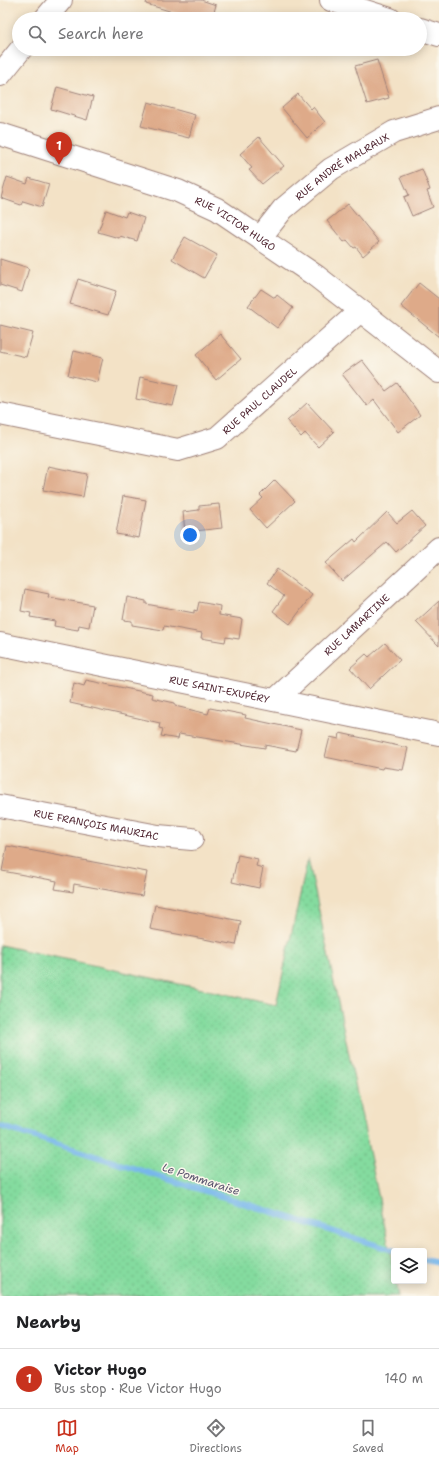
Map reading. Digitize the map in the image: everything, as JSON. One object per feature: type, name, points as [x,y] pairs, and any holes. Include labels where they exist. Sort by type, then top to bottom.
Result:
[{"type":"street","points":[[51,12],[61,0]]},
{"type":"street","points":[[332,0],[356,4],[374,12]]},
{"type":"street","points":[[427,31],[439,35]]},
{"type":"street","points":[[0,75],[15,56]]},
{"type":"street","name":"RUE ANDRÉ MALRAUX","points":[[260,238],[283,209],[331,169],[394,132],[439,118]]},
{"type":"street","name":"RUE VICTOR HUGO","points":[[0,134],[178,191],[217,209],[316,276],[439,372]]},
{"type":"street","name":"RUE PAUL CLAUDEL","points":[[0,414],[178,450],[217,438],[360,311]]},
{"type":"street","name":"RUE LAMARTINE","points":[[275,700],[439,548]]},
{"type":"street","name":"RUE SAINT-EXUPÉRY","points":[[0,644],[439,734]]},
{"type":"street","name":"RUE FRANÇOIS MAURIAC","points":[[0,806],[158,836],[192,839]]},
{"type":"green space","points":[[308,858],[391,1257],[391,1284],[397,1284],[399,1296],[0,1296],[0,945],[276,1005]]},
{"type":"building","points":[[147,0],[201,0],[216,5],[214,12],[173,12],[146,4]]},
{"type":"building","points":[[377,60],[389,98],[367,104],[355,66]]},
{"type":"building","points":[[57,87],[93,97],[87,120],[51,109]]},
{"type":"building","points":[[298,94],[311,109],[313,107],[325,122],[307,138],[282,108]]},
{"type":"building","points":[[148,102],[195,115],[189,138],[141,126]]},
{"type":"building","points":[[259,137],[284,166],[262,184],[249,170],[252,168],[240,154]]},
{"type":"building","points":[[422,169],[430,190],[427,191],[433,207],[412,216],[404,197],[409,195],[401,177]]},
{"type":"building","points":[[7,177],[27,184],[29,178],[49,184],[42,207],[23,201],[21,205],[1,198]]},
{"type":"building","points":[[348,204],[379,242],[363,256],[356,247],[354,248],[347,240],[344,242],[327,221]]},
{"type":"building","points":[[106,210],[125,217],[127,212],[144,218],[137,241],[98,232]]},
{"type":"building","points":[[185,237],[217,255],[204,278],[172,259]]},
{"type":"building","points":[[0,259],[29,268],[22,292],[0,285]]},
{"type":"building","points":[[78,279],[116,291],[108,315],[70,304]]},
{"type":"building","points":[[419,283],[439,299],[439,337],[401,306]]},
{"type":"building","points":[[261,289],[275,298],[277,295],[293,308],[277,328],[248,306]]},
{"type":"building","points":[[0,325],[33,333],[26,357],[0,351]]},
{"type":"building","points":[[220,334],[241,359],[216,380],[196,355]]},
{"type":"building","points":[[74,351],[103,358],[97,382],[68,375]]},
{"type":"building","points":[[362,360],[386,391],[397,383],[420,415],[398,432],[374,400],[367,406],[342,374]]},
{"type":"building","points":[[140,377],[178,385],[173,406],[136,399]]},
{"type":"building","points":[[307,403],[334,432],[318,447],[305,433],[301,437],[287,421]]},
{"type":"building","points":[[48,466],[87,474],[83,497],[43,490]]},
{"type":"building","points":[[275,480],[295,501],[266,528],[250,510],[263,498],[260,495]]},
{"type":"building","points":[[123,496],[146,500],[139,538],[116,534]]},
{"type":"building","points":[[219,504],[222,528],[185,532],[183,512],[199,510],[199,506]]},
{"type":"building","points":[[412,511],[425,526],[396,552],[387,542],[342,581],[326,563],[354,539],[356,542],[387,512],[397,523]]},
{"type":"building","points":[[277,569],[312,595],[290,624],[273,611],[284,596],[267,583]]},
{"type":"building","points":[[25,589],[49,594],[48,597],[93,605],[89,627],[79,625],[78,630],[54,626],[55,621],[30,617],[31,613],[21,611]]},
{"type":"building","points":[[127,597],[146,601],[146,604],[194,613],[194,610],[197,611],[199,602],[220,606],[219,615],[242,619],[239,639],[226,637],[225,642],[201,638],[202,633],[164,626],[163,630],[132,625],[132,621],[123,620]]},
{"type":"building","points":[[439,601],[439,646],[416,622]]},
{"type":"building","points":[[385,643],[400,660],[369,689],[350,668],[366,654],[369,657]]},
{"type":"building","points":[[86,680],[153,694],[152,698],[175,703],[175,706],[208,714],[210,708],[246,715],[245,718],[301,730],[296,751],[265,745],[265,748],[179,734],[178,739],[161,736],[163,729],[159,728],[160,723],[70,703],[74,683],[84,686]]},
{"type":"building","points":[[340,733],[408,748],[403,770],[383,767],[382,769],[325,757],[330,737],[339,739]]},
{"type":"building","points":[[7,846],[147,872],[142,896],[74,884],[73,892],[55,889],[57,881],[2,871]]},
{"type":"building","points":[[238,855],[258,859],[256,866],[263,868],[259,888],[232,882]]},
{"type":"building","points":[[155,905],[241,921],[236,945],[150,929]]},
{"type":"waterway","name":"Le Pommaraise","points":[[0,1126],[391,1250]]},
{"type":"waterway","name":"Le Pommaraise","points":[[427,1261],[439,1263]]},
{"type":"place","name":"Victor Hugo","points":[[59,165]]}]
